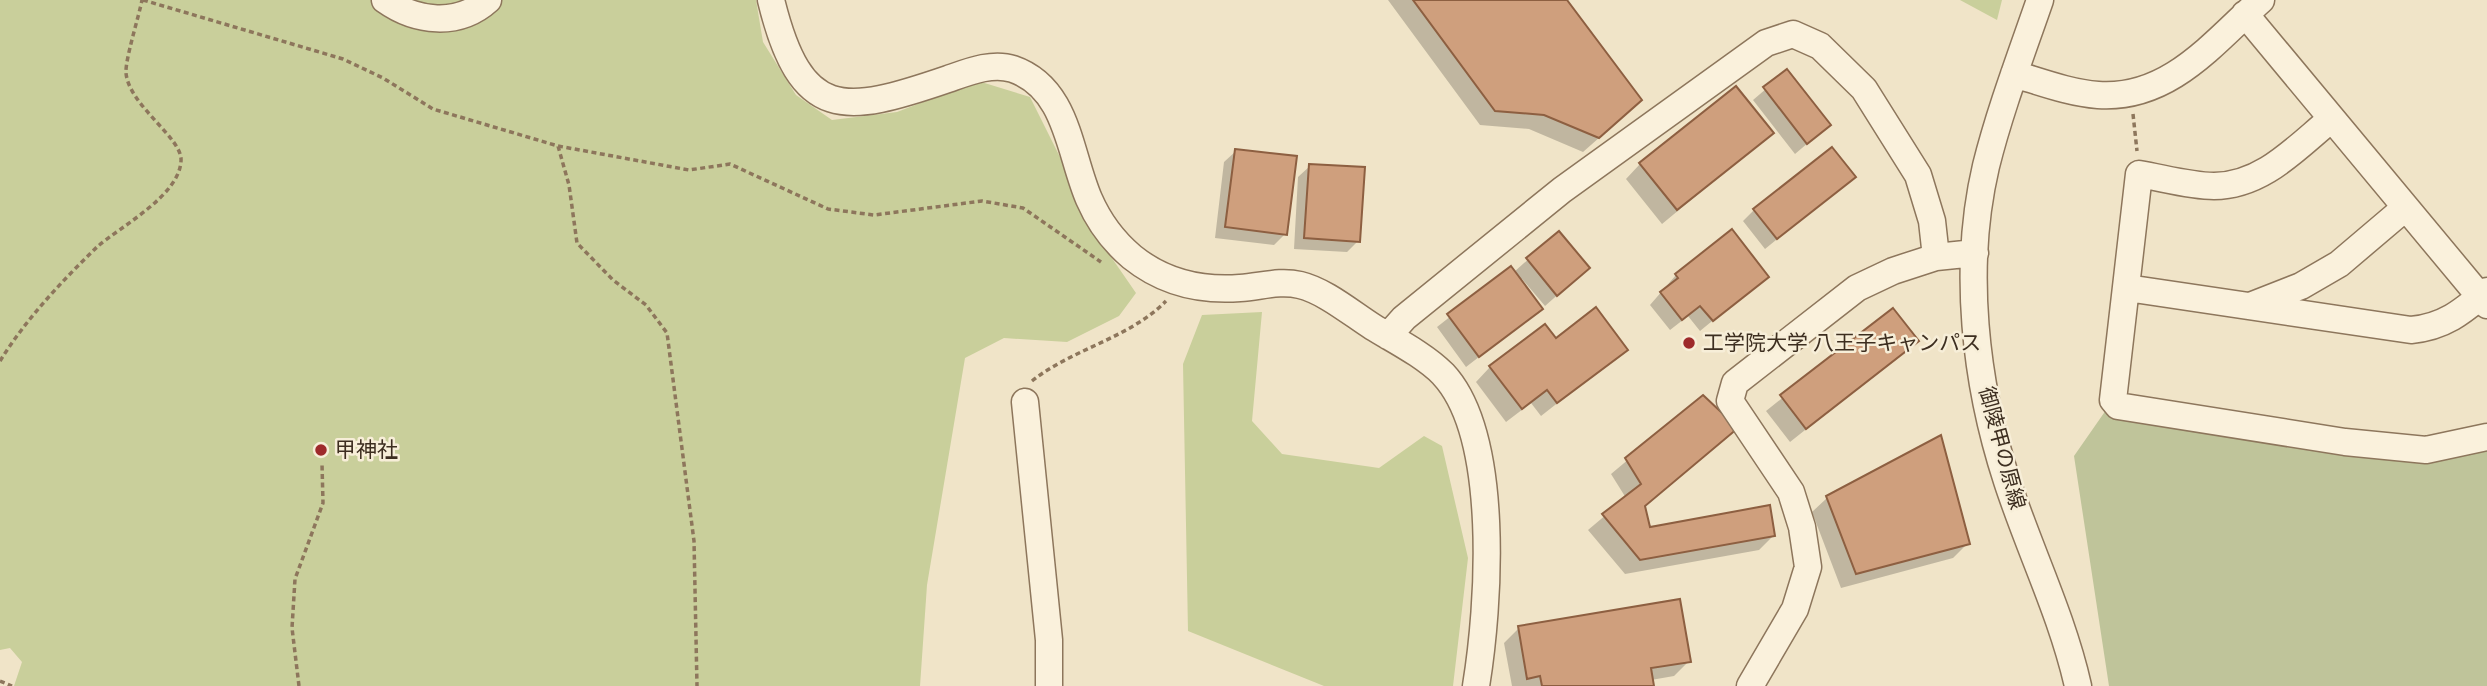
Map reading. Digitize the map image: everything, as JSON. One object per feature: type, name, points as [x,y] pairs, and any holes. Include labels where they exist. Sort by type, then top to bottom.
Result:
[{"type":"street","points":[[385,0],[406,13],[430,18],[456,18],[488,0]]},
{"type":"street","points":[[771,0],[781,41],[791,63],[806,82],[843,103],[892,98],[991,66],[1010,68],[1024,74],[1043,87],[1057,107],[1088,196],[1113,239],[1134,258],[1182,284],[1239,288],[1276,283],[1300,285],[1388,336],[1443,375],[1464,408],[1476,447],[1487,555],[1483,645],[1476,686]]},
{"type":"street","name":"御陵甲の原線","points":[[2040,0],[1985,169],[1975,253],[1978,341],[1987,407],[2006,480],[2058,620],[2078,686]]},
{"type":"street","points":[[2014,74],[2098,95],[2131,94],[2168,80],[2195,61],[2253,7],[2330,120],[2485,298],[2450,321],[2431,329],[2411,330],[2127,288]]},
{"type":"street","points":[[1388,336],[1405,318],[1562,190],[1766,43],[1793,34],[1820,46],[1864,89],[1918,175],[1932,221],[1937,257]]},
{"type":"street","points":[[2330,120],[2266,172],[2251,179],[2214,186],[2139,174],[2113,400],[2118,406],[2345,442],[2426,450],[2487,436]]},
{"type":"street","points":[[2248,306],[2301,286],[2339,264],[2404,208]]},
{"type":"street","points":[[1750,686],[1795,609],[1808,567],[1802,527],[1791,492],[1730,401],[1735,383],[1857,288],[1893,271],[1937,257],[1975,253]]},
{"type":"street","points":[[1026,402],[1049,640],[1049,686]]},
{"type":"path","points":[[0,360],[49,298],[99,246],[151,205],[178,173],[182,159],[178,147],[136,99],[129,85],[127,64],[143,0],[215,24],[343,59],[383,78],[433,109],[558,146],[689,170],[730,164],[828,209],[874,215],[982,201],[1023,208],[1107,266]]},
{"type":"path","points":[[2131,94],[2139,174]]},
{"type":"path","points":[[558,146],[569,185],[577,243],[613,280],[646,305],[667,333],[694,541],[697,686]]},
{"type":"path","points":[[1026,402],[1028,385],[1042,374],[1156,311],[1182,284]]},
{"type":"path","points":[[299,686],[292,628],[295,579],[323,503],[322,464]]},
{"type":"path","points":[[0,681],[12,686]]},
{"type":"green space","points":[[0,0],[756,0],[763,42],[796,95],[832,120],[897,112],[978,81],[1030,97],[1107,251],[1136,293],[1119,316],[1067,342],[1004,338],[965,358],[927,585],[920,686],[14,686],[22,662],[10,648],[0,650]]},
{"type":"green space","points":[[1960,0],[2002,0],[1997,20]]},
{"type":"green space","points":[[1262,312],[1252,421],[1282,454],[1379,468],[1424,436],[1442,446],[1468,558],[1453,686],[1324,686],[1188,631],[1183,364],[1202,315]]},
{"type":"green space","points":[[2113,400],[2426,450],[2487,437],[2487,686],[2109,686],[2074,456]]},
{"type":"building","points":[[1413,0],[1567,0],[1642,100],[1599,138],[1544,115],[1495,111]]},
{"type":"building","points":[[1787,69],[1831,125],[1807,144],[1763,87]]},
{"type":"building","points":[[1736,86],[1774,133],[1677,210],[1639,163]]},
{"type":"building","points":[[1832,147],[1856,177],[1777,239],[1753,209]]},
{"type":"building","points":[[1235,149],[1297,156],[1287,235],[1225,227]]},
{"type":"building","points":[[1309,164],[1365,167],[1360,242],[1304,238]]},
{"type":"building","points":[[1732,229],[1769,277],[1713,321],[1700,306],[1682,320],[1660,292],[1678,278],[1675,274]]},
{"type":"building","points":[[1559,231],[1590,268],[1557,296],[1526,258]]},
{"type":"building","points":[[1511,266],[1543,309],[1479,357],[1447,314]]},
{"type":"building","points":[[1596,307],[1628,350],[1557,403],[1547,390],[1522,409],[1489,366],[1545,324],[1556,338]]},
{"type":"building","points":[[1893,308],[1919,341],[1806,429],[1780,395]]},
{"type":"building","points":[[1703,395],[1738,428],[1645,506],[1650,527],[1770,505],[1775,536],[1640,560],[1602,514],[1641,484],[1625,458]]},
{"type":"building","points":[[1941,435],[1970,544],[1856,574],[1826,496]]},
{"type":"building","points":[[1680,599],[1691,662],[1651,668],[1654,686],[1542,686],[1540,676],[1527,679],[1518,626]]},
{"type":"place","name":"工学院大学 八王子キャンパス","points":[[1689,343]]},
{"type":"place","name":"甲神社","points":[[321,450]]}]
